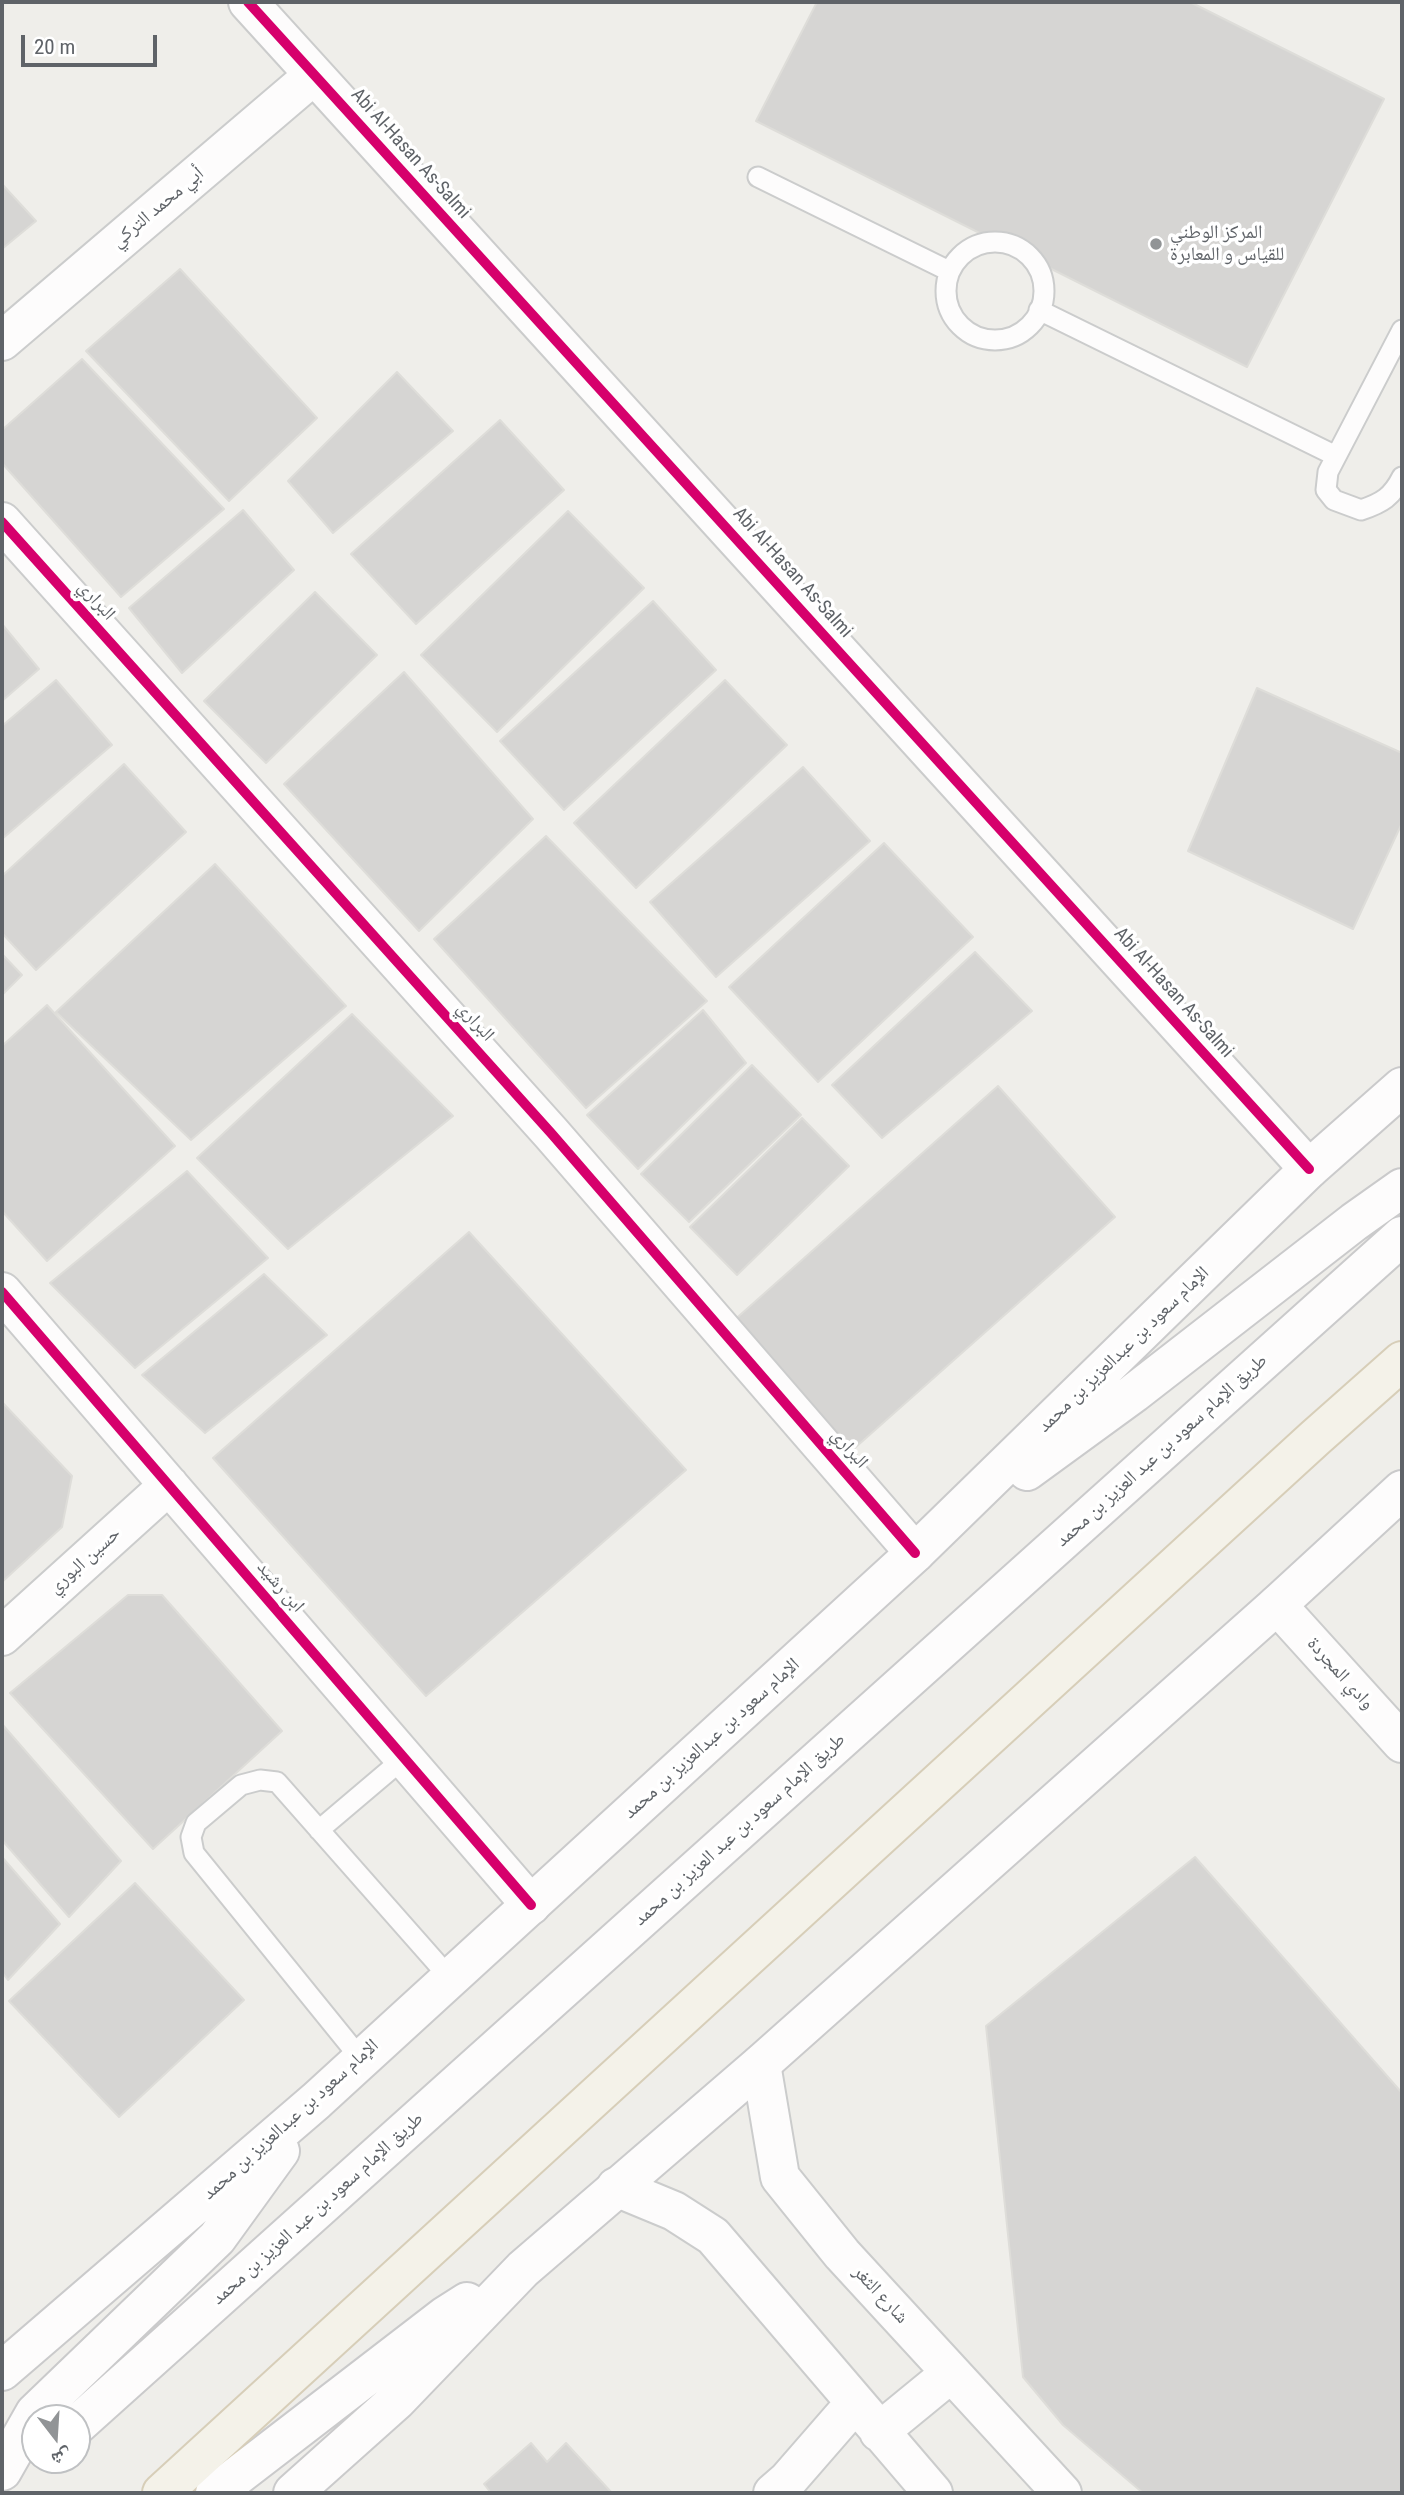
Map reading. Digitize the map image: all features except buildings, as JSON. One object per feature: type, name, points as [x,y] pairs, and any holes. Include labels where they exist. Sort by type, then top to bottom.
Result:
[{"type":"main road","name":"Abi Al-Hasan As-Salmi","points":[[248,2],[1309,1169]]},
{"type":"main road","name":"أبي محمد التركي","points":[[2,341],[314,75]]},
{"type":"main road","name":"البراري","points":[[2,522],[551,1133],[915,1553]]},
{"type":"main road","name":"الإمام سعود بن عبدالعزيز بن محمد","points":[[2,2371],[316,2101],[915,1553],[1309,1169],[1402,1087]]},
{"type":"main road","points":[[915,1553],[1134,1393],[1354,1222],[1402,1188]]},
{"type":"main road","name":"طريق الإمام سعود بن عبد العزيز بن محمد","points":[[91,2412],[1402,1236]]},
{"type":"main road","name":"ابن رشيد","points":[[2,1292],[531,1905]]},
{"type":"main road","points":[[162,2493],[1402,1361]]},
{"type":"main road","name":"حسين البوري","points":[[2,1636],[169,1485]]},
{"type":"main road","points":[[293,2493],[397,2400],[523,2269],[761,2064],[1277,1605],[1402,1490]]},
{"type":"main road","name":"وادي المجردة","points":[[1277,1605],[1402,1743]]},
{"type":"main road","name":"شارع الثغر","points":[[761,2064],[780,2177],[842,2254],[1062,2493]]},
{"type":"main road","points":[[2,2471],[35,2413],[217,2238],[316,2101]]},
{"type":"main road","points":[[616,2187],[674,2211],[713,2235],[933,2493]]},
{"type":"main road","points":[[215,2493],[445,2316],[523,2269]]},
{"type":"main road","points":[[879,2432],[951,2373]]},
{"type":"main road","points":[[773,2493],[788,2480],[855,2403]]},
{"type":"main road","points":[[2,2492],[22,2474]]},
{"type":"lane","points":[[758,177],[949,271]]},
{"type":"lane","points":[[994,242],[1022,249],[1040,270],[1045,297],[1040,310],[1034,323],[1010,339],[982,339],[958,324],[946,299],[949,271],[967,250],[994,242]]},
{"type":"lane","points":[[1040,310],[1336,456]]},
{"type":"lane","points":[[1402,330],[1328,472],[1326,490],[1334,500],[1361,510],[1377,505],[1394,492],[1402,477]]},
{"type":"lane","points":[[319,1829],[404,1758]]},
{"type":"lane","points":[[361,2059],[194,1853],[191,1837],[196,1823],[241,1785],[260,1780],[277,1782],[449,1977]]},
{"type":"cycle path","points":[[248,2],[1309,1169]]},
{"type":"cycle path","points":[[2,522],[551,1133],[915,1553]]},
{"type":"cycle path","points":[[2,1292],[531,1905]]},
{"type":"place","name":"المركز الوطني للقياس و المعابرة","points":[[1156,244]]}]
